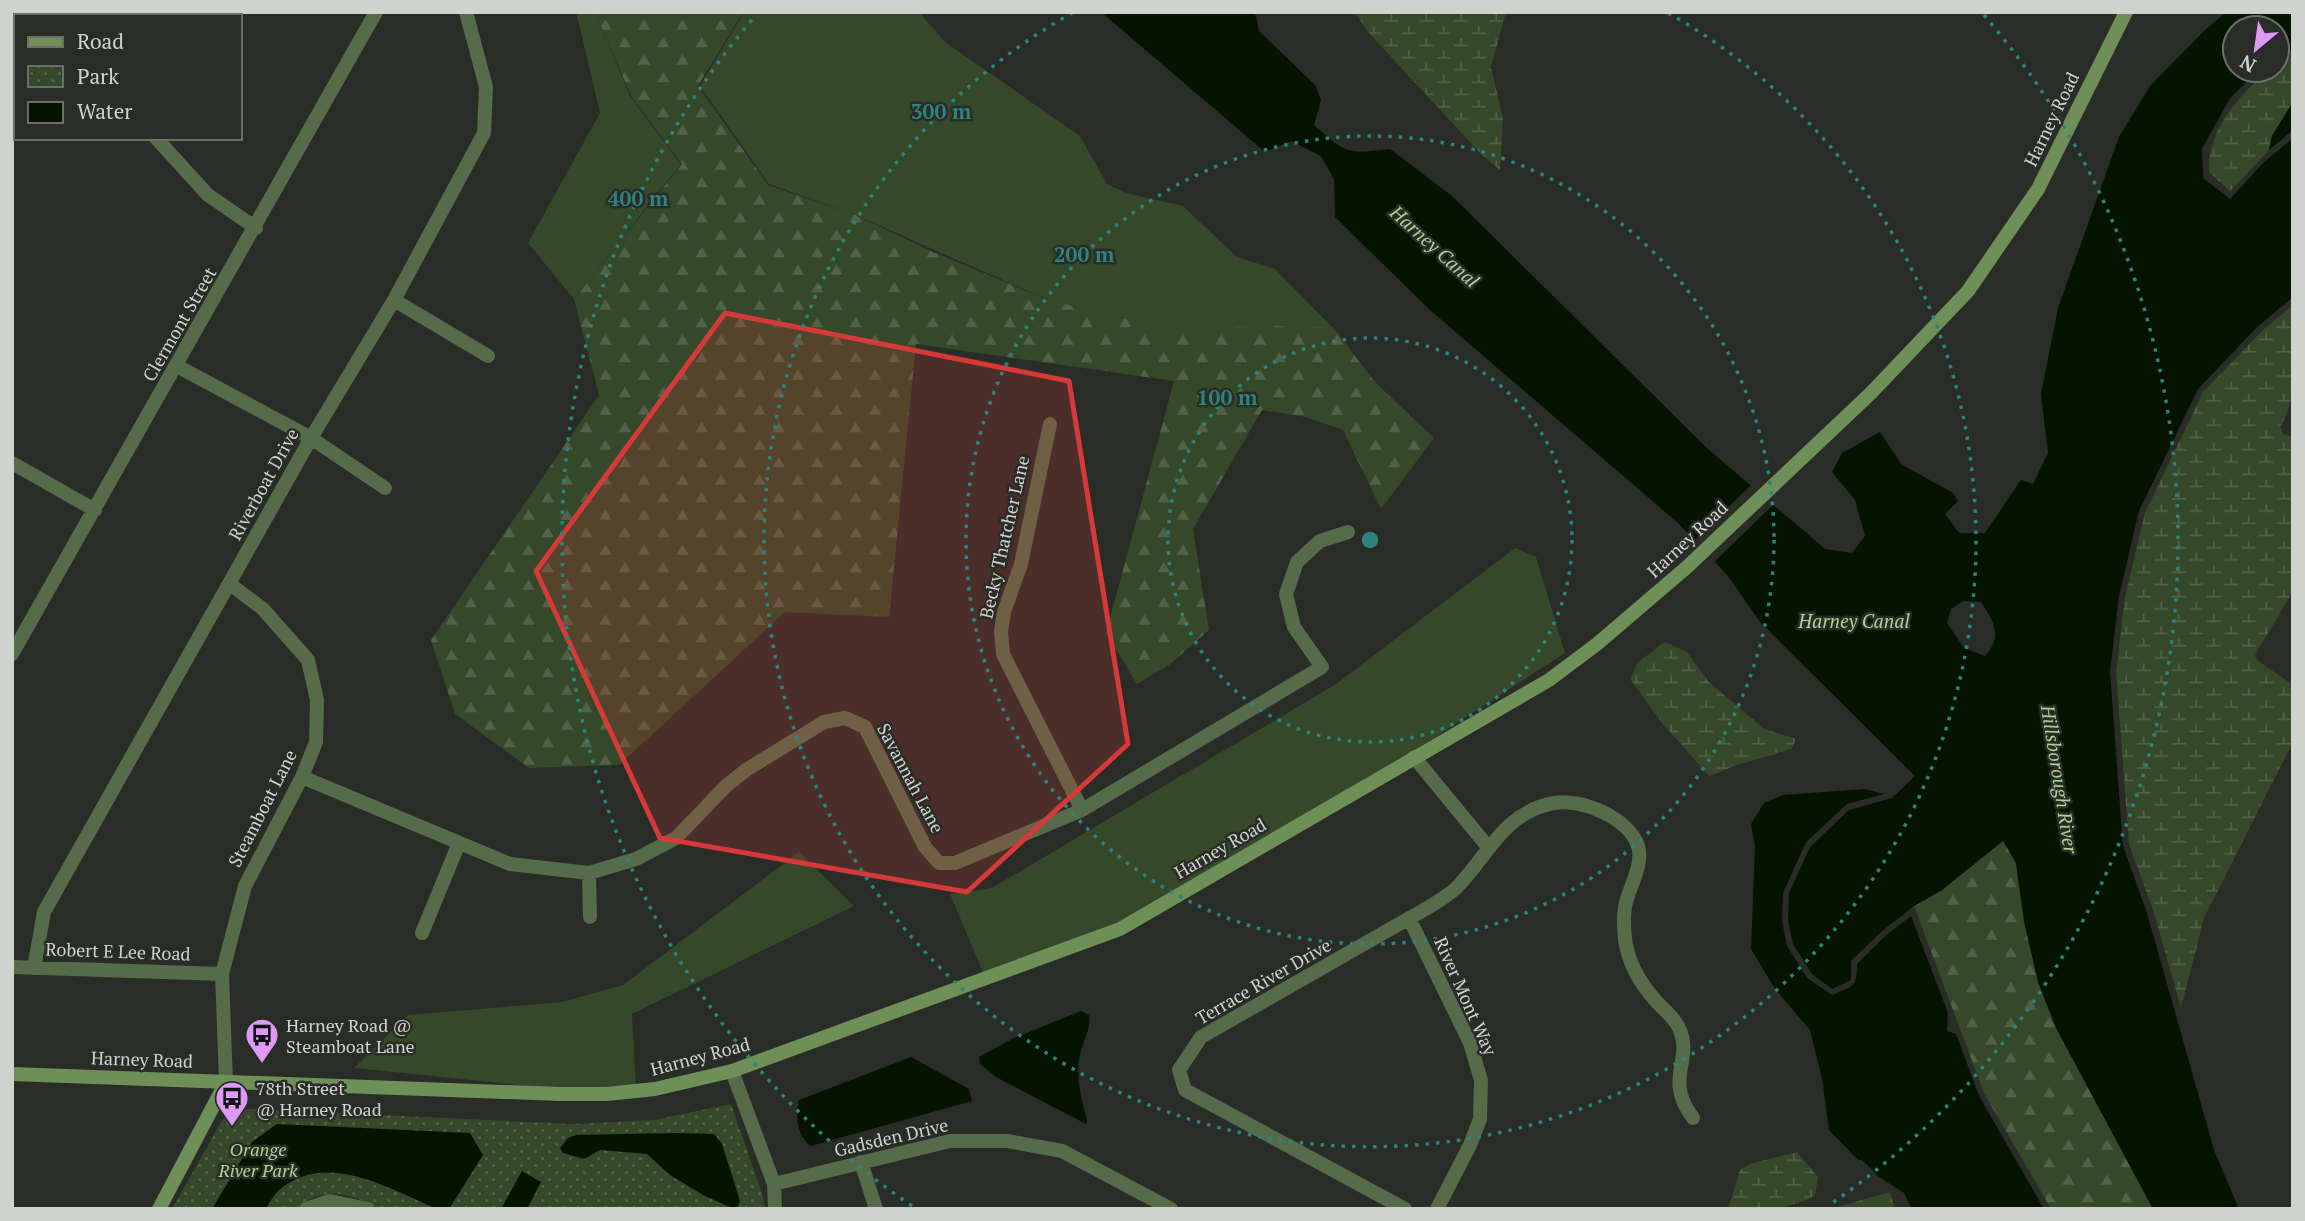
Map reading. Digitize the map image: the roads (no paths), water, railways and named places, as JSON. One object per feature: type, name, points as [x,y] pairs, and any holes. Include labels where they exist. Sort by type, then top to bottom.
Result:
[{"type":"street","name":"Clermont Street","points":[[12,654],[256,228],[376,12]]},
{"type":"street","name":"Riverboat Drive","points":[[34,968],[44,912],[310,438],[394,300],[484,133],[486,88],[466,12]]},
{"type":"street","name":"Harney Road","points":[[12,1074],[560,1094],[607,1094],[655,1089],[732,1071],[1121,929],[1549,680],[1597,644],[1687,567],[1871,393],[1968,291],[2038,188],[2126,12]]},
{"type":"street","points":[[158,140],[208,195],[256,228]]},
{"type":"street","points":[[394,300],[488,356]]},
{"type":"street","points":[[177,366],[310,438],[385,488]]},
{"type":"street","name":"Becky Thatcher Lane","points":[[1050,424],[1021,564],[1004,612],[1002,642],[1003,654],[1082,810]]},
{"type":"street","points":[[12,463],[95,510]]},
{"type":"street","name":"Savannah Lane","points":[[302,777],[510,864],[589,873],[636,859],[676,838],[726,786],[746,770],[824,722],[845,718],[864,727],[925,847],[939,863],[956,863],[1082,810],[1322,667],[1294,627],[1286,594],[1297,562],[1320,541],[1348,532]]},
{"type":"street","name":"Steamboat Lane","points":[[226,1082],[222,974],[245,886],[302,777],[316,742],[317,700],[308,660],[263,609],[230,584]]},
{"type":"street","points":[[1414,757],[1488,847]]},
{"type":"street","name":"Terrace River Drive","points":[[1405,1209],[1185,1090],[1180,1070],[1201,1037],[1409,918],[1459,886],[1505,826],[1553,803],[1570,803],[1602,811],[1624,825],[1638,846],[1638,863],[1625,906],[1629,958],[1640,980],[1679,1029],[1683,1053],[1678,1079],[1680,1095],[1683,1105],[1693,1118]]},
{"type":"street","points":[[422,933],[459,843]]},
{"type":"street","points":[[589,873],[590,917]]},
{"type":"street","name":"River Mont Way","points":[[1409,918],[1470,1043],[1481,1080],[1480,1119],[1470,1146],[1437,1209]]},
{"type":"street","name":"Robert E Lee Road","points":[[12,967],[222,974]]},
{"type":"street","points":[[732,1071],[774,1184],[775,1209]]},
{"type":"street","points":[[159,1209],[226,1082]]},
{"type":"street","name":"Gadsden Drive","points":[[774,1184],[950,1140],[1007,1141],[1062,1152],[1171,1209]]},
{"type":"street","points":[[861,1162],[876,1209]]},
{"type":"street","points":[[306,1209],[330,1201],[368,1209]]},
{"type":"water","points":[[1101,12],[1253,12],[1259,31],[1315,85],[1321,100],[1314,125],[1333,142],[1348,150],[1390,149],[1452,196],[1708,449],[1825,549],[1852,553],[1865,536],[1855,500],[1832,472],[1842,453],[1880,432],[1901,464],[1953,493],[1958,501],[1945,514],[1959,533],[1985,533],[2021,480],[2033,484],[2048,453],[2041,394],[2058,308],[2119,137],[2150,86],[2221,16],[2221,84],[2244,84],[2230,98],[2202,149],[2203,178],[2230,199],[2264,162],[2293,138],[2293,297],[2257,327],[2198,389],[2139,511],[2119,596],[2110,672],[2123,846],[2147,913],[2214,1150],[2239,1209],[2153,1209],[2056,1028],[2038,982],[2024,921],[2016,863],[2003,841],[1942,890],[1914,906],[1881,932],[1851,961],[1851,980],[1832,989],[1812,974],[1793,944],[1788,921],[1789,893],[1810,847],[1849,810],[1892,798],[1915,776],[1760,622],[1728,576],[1678,523],[1430,310],[1335,217],[1334,179],[1321,156],[1291,141],[1265,152]],"holes":[[[1963,601],[1981,602],[1990,616],[1995,635],[1991,649],[1985,656],[1964,648],[1947,623],[1951,609]]]},
{"type":"water","points":[[2293,12],[2291,51],[2291,14],[2224,14]]},
{"type":"water","points":[[2293,102],[2293,130],[2269,150],[2272,136]]},
{"type":"water","points":[[1864,789],[1884,794],[1847,804],[1806,842],[1783,893],[1782,921],[1787,946],[1807,978],[1832,995],[1855,982],[1857,964],[1885,936],[1911,916],[1948,1013],[1947,1031],[1956,1034],[1979,1096],[2044,1209],[1912,1209],[1904,1193],[1879,1177],[1862,1160],[1858,1160],[1829,1130],[1822,1078],[1810,1030],[1775,989],[1751,949],[1755,846],[1751,824],[1764,803],[1783,795]]},
{"type":"water","points":[[1081,1011],[1089,1015],[1090,1020],[1078,1067],[1086,1124],[996,1077],[980,1064],[979,1057],[1014,1038]]},
{"type":"water","points":[[911,1057],[969,1089],[972,1101],[811,1146],[806,1142],[798,1125],[799,1100]]},
{"type":"water","points":[[277,1124],[470,1133],[483,1155],[449,1209],[437,1209],[358,1177],[316,1173],[296,1179],[278,1191],[266,1209],[212,1209],[252,1142]]},
{"type":"water","points":[[714,1134],[722,1144],[740,1201],[737,1208],[703,1195],[670,1175],[647,1154],[600,1150],[584,1159],[563,1153],[560,1148],[568,1138],[576,1135]]},
{"type":"water","points":[[522,1171],[541,1182],[527,1209],[501,1209]]},
{"type":"place","name":"Harney Road @ Steamboat Lane","points":[[262,1065]]},
{"type":"place","name":"78th Street @ Harney Road","points":[[232,1128]]},
{"type":"water label","name":"Harney Canal","points":[[1435,246]]},
{"type":"water label","name":"Harney Canal","points":[[1854,620]]},
{"type":"water label","name":"Hillsborough River","points":[[2060,779]]},
{"type":"park label","name":"Orange River Park","points":[[258,1159]]}]
